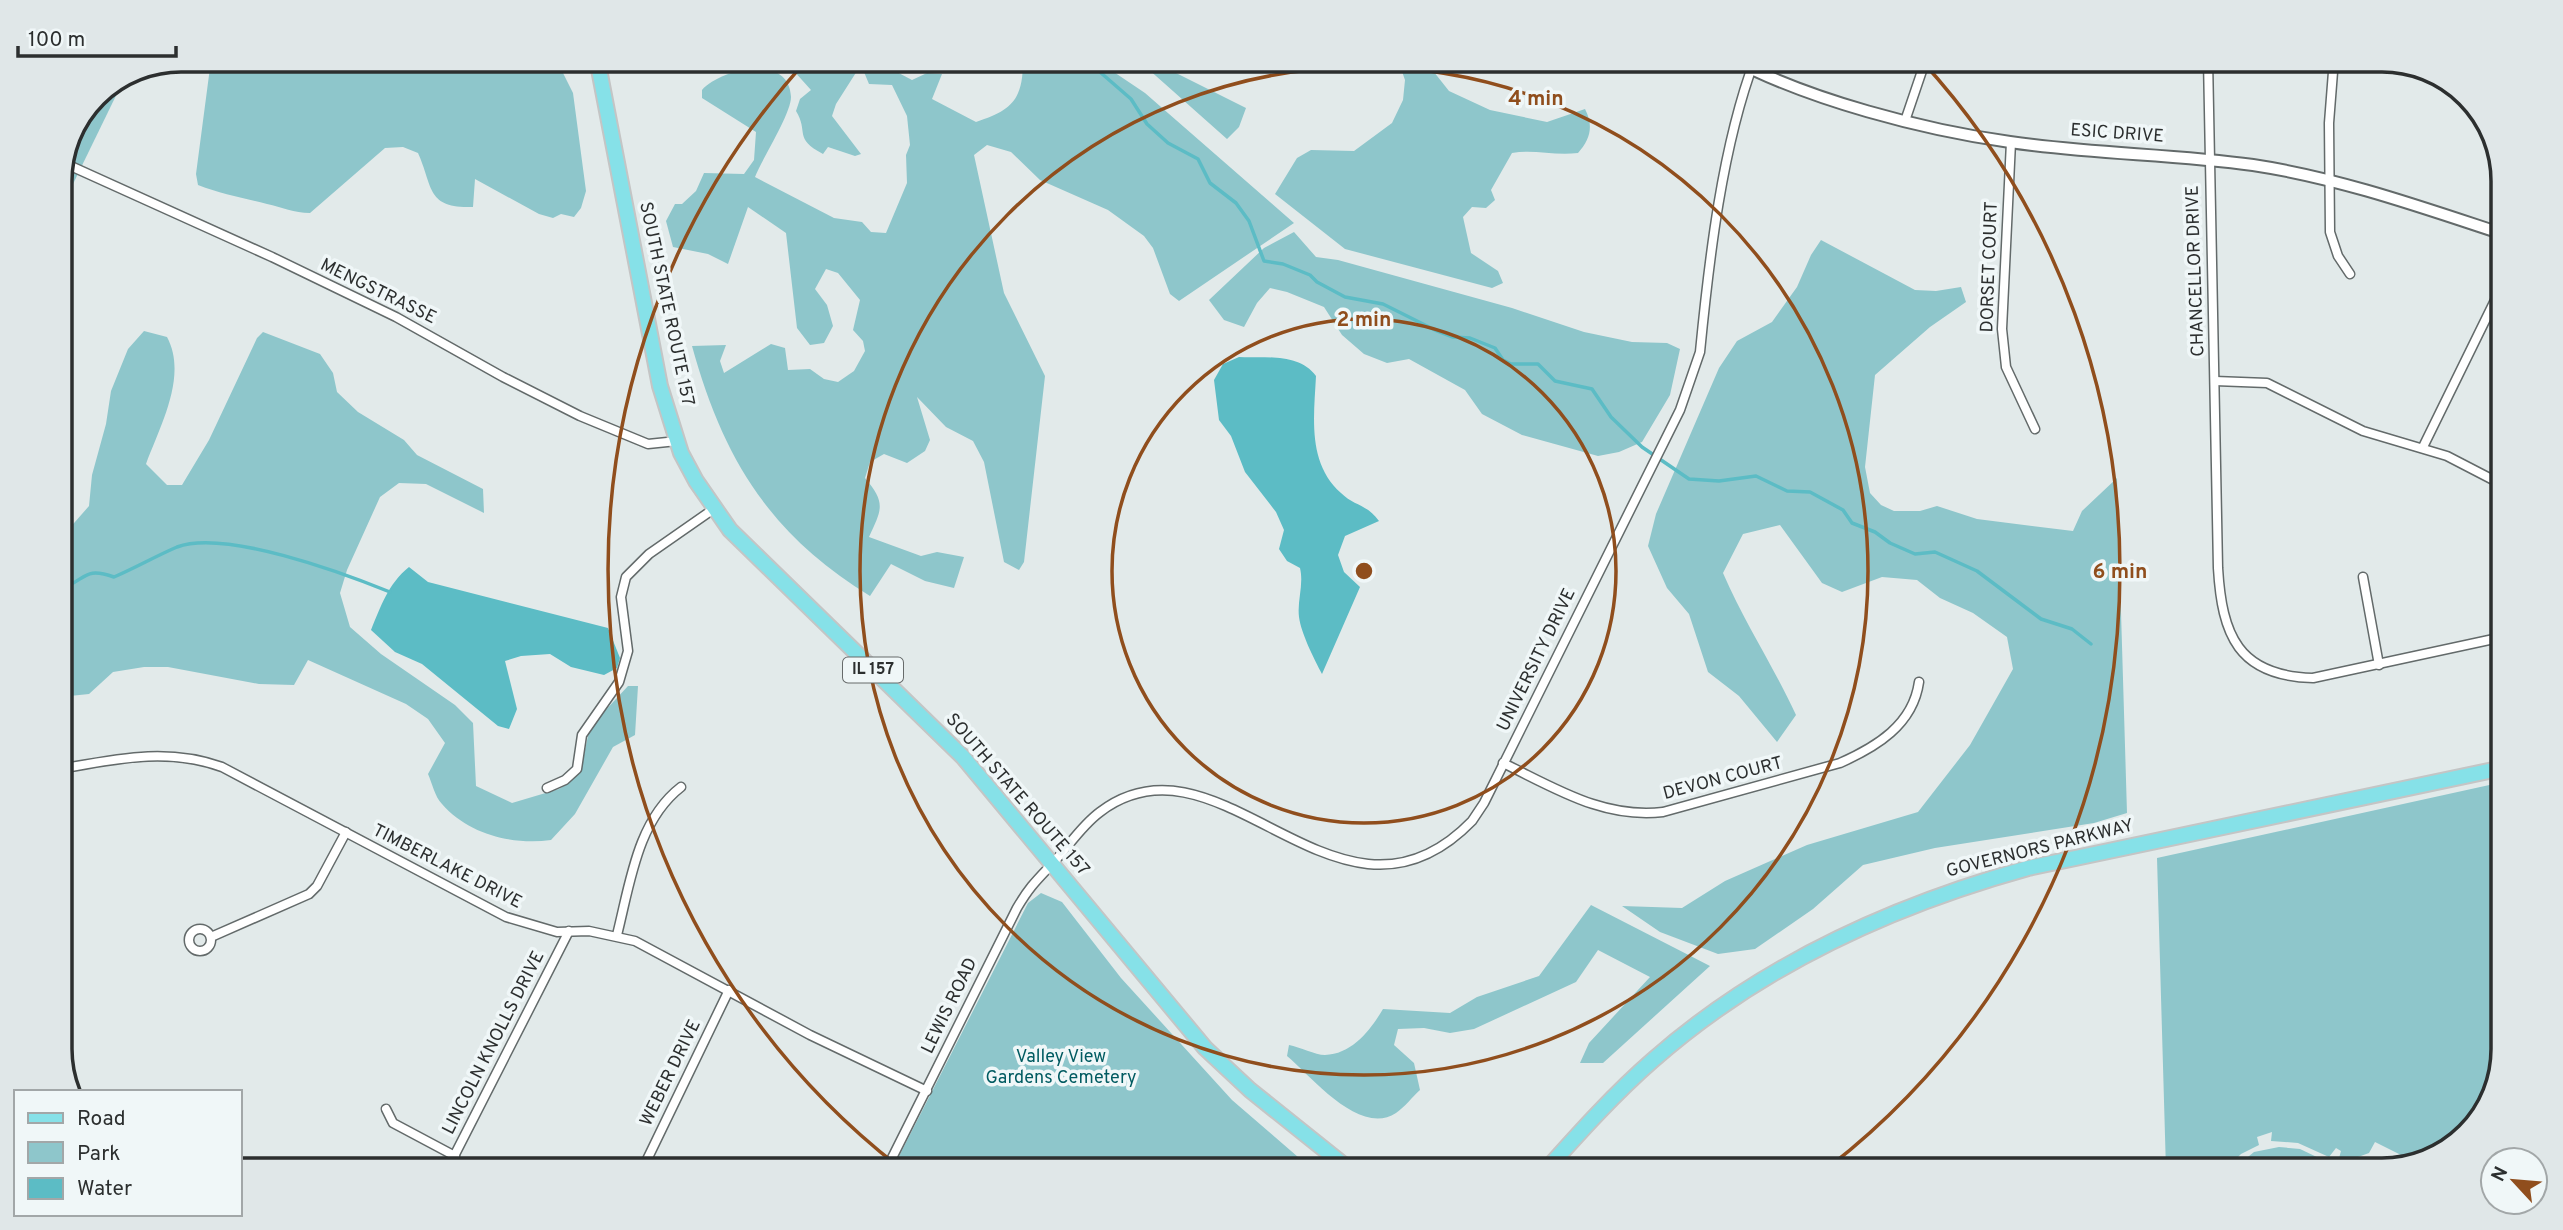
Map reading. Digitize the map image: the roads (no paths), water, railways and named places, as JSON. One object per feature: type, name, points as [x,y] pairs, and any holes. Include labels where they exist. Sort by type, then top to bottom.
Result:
[{"type":"main road","name":"SOUTH STATE ROUTE 157","points":[[599,72],[656,365],[677,441],[696,481],[730,530],[963,757],[1205,1048],[1250,1090],[1334,1158]]},
{"type":"main road","name":"GOVERNORS PARKWAY","points":[[1558,1158],[1653,1059],[1707,1018],[1763,978],[1841,935],[1899,909],[1964,886],[2082,855],[2491,770]]},
{"type":"street","name":"UNIVERSITY DRIVE","points":[[1053,863],[1101,811],[1151,791],[1175,791],[1201,797],[1345,862],[1370,866],[1406,862],[1435,851],[1456,836],[1478,812],[1665,441],[1692,380],[1700,352],[1727,169],[1751,72]]},
{"type":"street","name":"ESIC DRIVE","points":[[1764,72],[1780,83],[1905,121],[2011,142],[2209,159],[2329,180],[2380,193],[2491,230]]},
{"type":"street","points":[[1905,121],[1922,72]]},
{"type":"street","name":"CHANCELLOR DRIVE","points":[[2208,72],[2215,381],[2267,383],[2363,431],[2423,447],[2491,479]]},
{"type":"street","points":[[2334,72],[2329,180],[2330,232],[2338,256],[2350,274]]},
{"type":"street","name":"DORSET COURT","points":[[2011,142],[2002,329],[2006,367],[2035,429]]},
{"type":"street","name":"MENGSTRASSE","points":[[73,167],[272,257],[396,317],[503,377],[580,416],[648,444],[677,441]]},
{"type":"street","points":[[2423,447],[2491,308]]},
{"type":"street","points":[[2215,381],[2220,608],[2227,630],[2246,655],[2260,666],[2282,676],[2321,678],[2491,640]]},
{"type":"street","points":[[547,788],[565,780],[577,769],[582,735],[619,682],[628,651],[621,597],[626,577],[649,554],[715,508]]},
{"type":"street","points":[[2363,577],[2379,665]]},
{"type":"street","name":"DEVON COURT","points":[[1503,763],[1608,811],[1635,814],[1663,812],[1840,763],[1865,752],[1887,737],[1905,718],[1915,700],[1919,682]]},
{"type":"street","name":"TIMBERLAKE DRIVE","points":[[72,767],[143,755],[180,755],[202,759],[222,767],[506,917],[556,932],[617,935],[729,990],[810,1035],[927,1091]]},
{"type":"street","points":[[617,935],[648,826],[665,799],[681,787]]},
{"type":"street","points":[[211,937],[309,894],[317,886],[346,832]]},
{"type":"street","name":"LEWIS ROAD","points":[[893,1158],[1017,908],[1033,881],[1053,863]]},
{"type":"street","name":"LINCOLN KNOLLS DRIVE","points":[[454,1156],[569,931]]},
{"type":"street","name":"WEBER DRIVE","points":[[648,1158],[729,990]]},
{"type":"street","points":[[386,1109],[393,1123],[454,1156]]},
{"type":"water","points":[[1239,357],[1291,360],[1301,363],[1316,376],[1314,423],[1322,468],[1341,493],[1370,511],[1379,521],[1345,536],[1338,555],[1344,572],[1360,587],[1322,674],[1300,623],[1300,568],[1287,561],[1279,549],[1284,530],[1276,512],[1245,472],[1231,436],[1219,420],[1214,380],[1223,364]]},
{"type":"water","points":[[409,567],[428,582],[608,628],[620,658],[617,668],[604,675],[571,667],[550,654],[521,656],[505,661],[517,709],[509,729],[498,726],[422,664],[395,652],[371,630],[390,588]]},
{"type":"waterway","points":[[1100,72],[1131,99],[1147,124],[1168,143],[1198,159],[1210,183],[1236,203],[1249,221],[1264,261],[1283,264],[1310,275],[1317,282],[1345,297],[1383,304],[1435,330],[1453,337],[1470,338],[1495,348],[1503,360],[1511,364],[1538,364],[1555,381],[1592,389],[1611,417],[1642,447],[1689,479],[1719,481],[1756,476],[1787,491],[1810,492],[1843,510],[1852,523],[1875,532],[1890,543],[1915,554],[1935,552],[1977,571],[2041,619],[2072,629],[2091,644]]},
{"type":"waterway","points":[[72,583],[96,573],[114,577],[177,547],[198,543],[253,548],[344,574],[390,592]]},
{"type":"park label","name":"Valley View Gardens Cemetery","points":[[1061,1067]]}]
